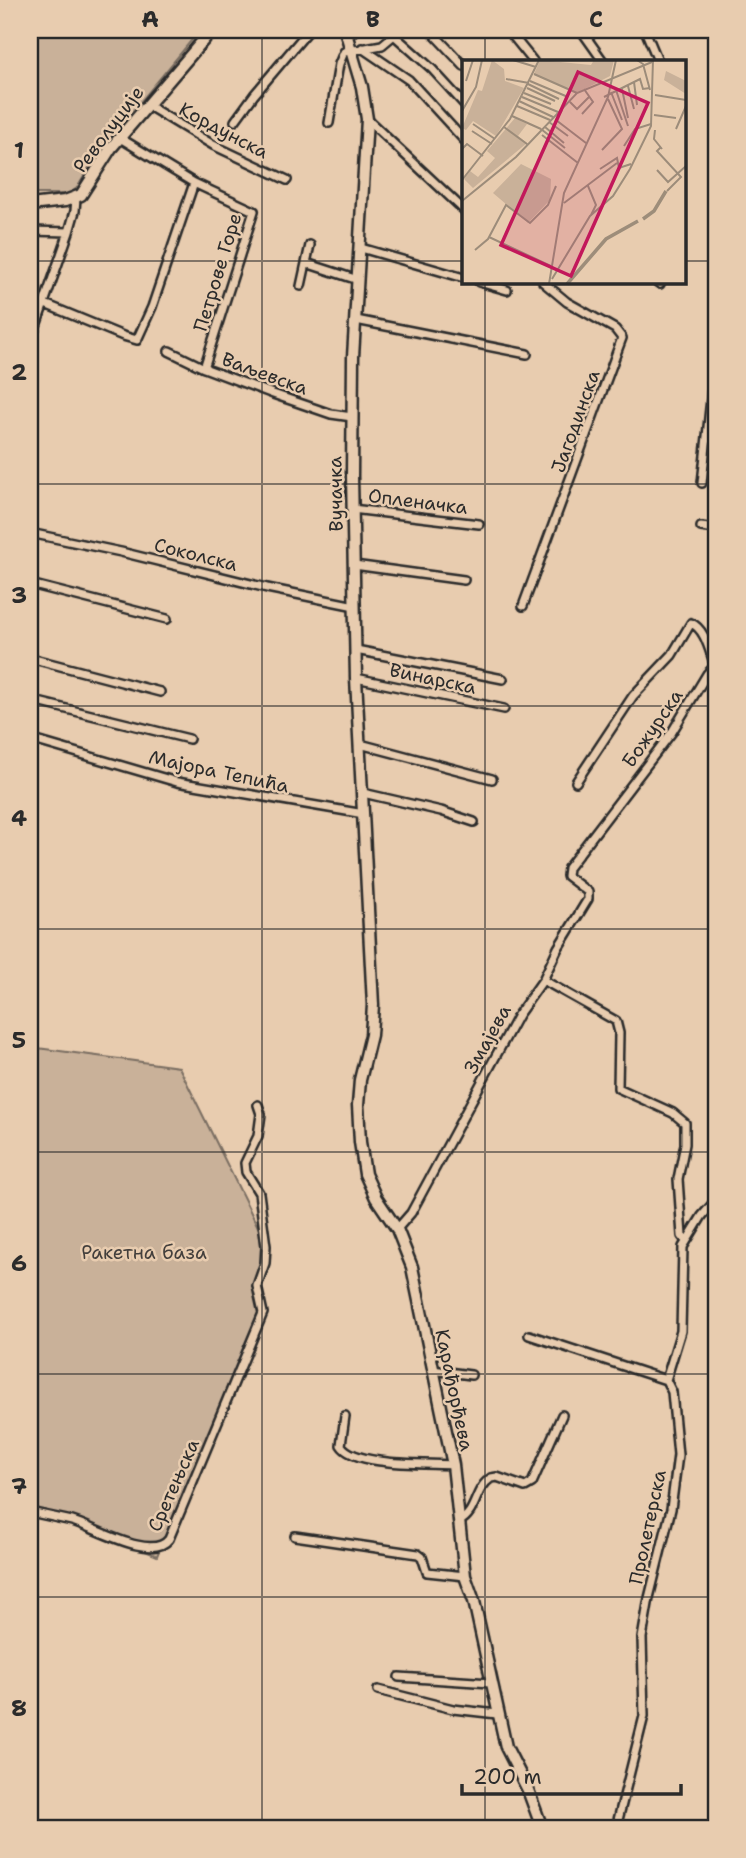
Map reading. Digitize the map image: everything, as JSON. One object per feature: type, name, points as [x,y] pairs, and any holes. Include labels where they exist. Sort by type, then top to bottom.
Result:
[{"type":"street","name":"Револуције","points":[[30,343],[69,232],[76,198],[120,138],[212,30]]},
{"type":"street","points":[[235,121],[309,30]]},
{"type":"street","points":[[429,30],[462,64]]},
{"type":"street","points":[[508,30],[533,60]]},
{"type":"street","points":[[581,30],[602,60]]},
{"type":"street","points":[[645,30],[658,60]]},
{"type":"street","name":"Вучачка","points":[[349,32],[367,119],[352,417],[352,509],[356,678],[372,960]]},
{"type":"street","points":[[329,123],[339,64],[344,52],[382,45],[397,33],[462,102]]},
{"type":"street","points":[[362,48],[409,80],[462,138]]},
{"type":"street","name":"Кордунска","points":[[147,105],[213,145],[287,180]]},
{"type":"street","points":[[367,119],[462,208]]},
{"type":"street","name":"Петрове Горе","points":[[120,138],[194,183],[254,211],[204,368]]},
{"type":"street","points":[[45,304],[137,340],[152,307],[194,183]]},
{"type":"street","points":[[30,205],[76,198]]},
{"type":"street","points":[[30,231],[69,232]]},
{"type":"street","points":[[301,286],[310,244]]},
{"type":"street","points":[[361,248],[462,277]]},
{"type":"street","points":[[306,263],[358,280]]},
{"type":"street","points":[[486,284],[507,290]]},
{"type":"street","name":"Јагодинска","points":[[523,607],[622,338],[615,329],[568,302],[546,284]]},
{"type":"street","points":[[356,320],[527,354]]},
{"type":"street","name":"Ваљевска","points":[[169,351],[204,368],[331,414],[352,417]]},
{"type":"street","points":[[702,483],[716,352]]},
{"type":"street","name":"Опленачка","points":[[352,509],[479,524]]},
{"type":"street","points":[[701,527],[716,529]]},
{"type":"street","name":"Соколска","points":[[30,533],[355,606]]},
{"type":"street","points":[[354,565],[464,580]]},
{"type":"street","points":[[30,584],[167,619]]},
{"type":"street","name":"Божурска","points":[[566,872],[587,840],[672,732],[707,674],[715,667],[702,633],[696,625],[691,623],[672,655],[633,696],[576,782]]},
{"type":"street","points":[[356,650],[503,679]]},
{"type":"street","points":[[30,658],[160,692]]},
{"type":"street","name":"Винарска","points":[[356,678],[504,709]]},
{"type":"street","points":[[30,700],[189,739]]},
{"type":"street","name":"Мајора Тепића","points":[[30,739],[177,782],[364,814]]},
{"type":"street","points":[[360,744],[492,779]]},
{"type":"street","points":[[363,793],[441,811],[474,822]]},
{"type":"street","name":"Змајева","points":[[397,1229],[416,1204],[518,1015],[543,980],[589,895],[569,879],[566,872]]},
{"type":"street","name":"Карађорђева","points":[[372,960],[373,1020],[359,1092],[358,1128],[368,1182],[397,1229],[412,1267],[453,1465],[465,1576],[474,1601],[506,1747],[528,1790],[541,1828]]},
{"type":"street","points":[[543,980],[616,1021],[619,1033],[618,1088],[673,1113],[685,1123],[685,1144],[678,1179],[682,1236],[686,1241]]},
{"type":"street","name":"Сретењска","points":[[30,1512],[75,1522],[121,1541],[153,1547],[166,1544],[263,1313],[257,1282],[265,1264],[266,1246],[259,1193],[246,1172],[244,1163],[258,1136],[261,1114],[258,1105]]},
{"type":"street","name":"Пролетерска","points":[[615,1828],[644,1716],[642,1639],[671,1509],[678,1455],[672,1392],[667,1380],[681,1331],[682,1254],[686,1241],[716,1200]]},
{"type":"street","points":[[529,1335],[667,1380]]},
{"type":"street","points":[[432,1370],[471,1375]]},
{"type":"street","points":[[460,1521],[470,1513],[482,1486],[491,1478],[524,1487],[532,1483],[562,1415]]},
{"type":"street","points":[[345,1416],[341,1445],[348,1452],[379,1461],[453,1465]]},
{"type":"street","points":[[295,1536],[415,1553],[422,1557],[427,1572],[465,1576]]},
{"type":"street","points":[[399,1678],[491,1683]]},
{"type":"street","points":[[378,1690],[453,1709],[497,1714]]},
{"type":"street","points":[[428,1828],[454,1828]]},
{"type":"green space","points":[[30,30],[200,30],[99,152],[77,188],[69,194],[30,194]]},
{"type":"green space","name":"Ракетна база","points":[[30,1047],[179,1067],[260,1231],[262,1260],[253,1286],[259,1312],[157,1556],[75,1522],[30,1510]]}]
